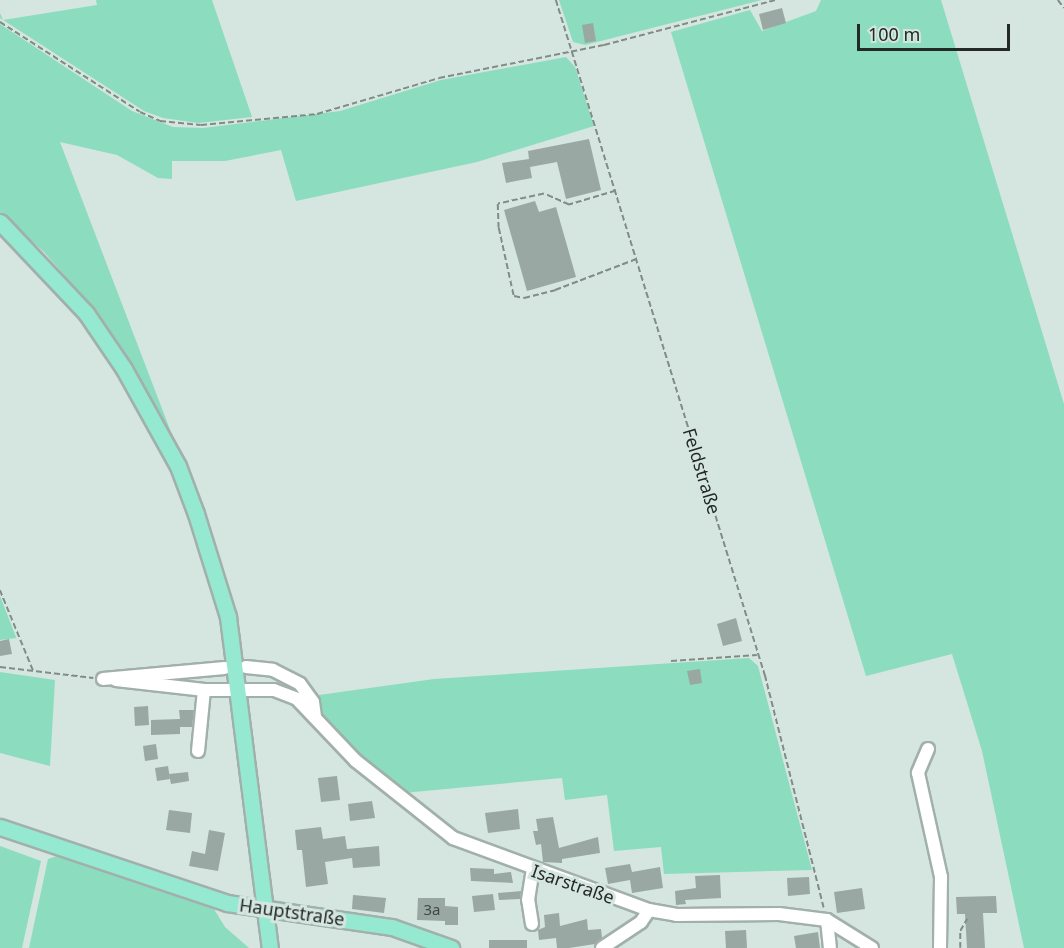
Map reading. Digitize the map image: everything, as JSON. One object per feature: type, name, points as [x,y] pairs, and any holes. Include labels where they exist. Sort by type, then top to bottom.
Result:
[{"type":"main road","points":[[0,222],[86,313],[124,369],[168,447],[215,568],[240,692],[270,948]]},
{"type":"main road","name":"Hauptstraße","points":[[0,827],[133,874],[227,903],[392,927],[452,948]]},
{"type":"street","name":"Isarstraße","points":[[246,667],[273,670],[300,684],[313,702],[315,716]]},
{"type":"street","points":[[103,679],[225,668]]},
{"type":"street","name":"Isarstraße","points":[[103,679],[204,690],[240,692],[274,690],[297,699],[356,761],[453,838],[533,870],[649,910],[676,915],[779,914],[827,920],[856,941],[872,948]]},
{"type":"street","points":[[198,750],[204,690]]},
{"type":"street","points":[[928,749],[918,773],[941,877],[940,948]]},
{"type":"street","points":[[532,924],[528,900],[533,870]]},
{"type":"street","points":[[602,948],[640,922],[649,910]]},
{"type":"street","points":[[827,920],[830,948]]},
{"type":"street","points":[[846,948],[856,941]]},
{"type":"path","name":"Feldstraße","points":[[556,0],[617,191],[758,654],[827,920]]},
{"type":"path","points":[[0,22],[140,112],[180,124],[317,114],[439,78],[574,52],[776,0]]},
{"type":"path","points":[[1058,0],[1064,8]]},
{"type":"path","points":[[617,191],[569,205],[544,194],[498,204],[499,228],[514,296],[524,298],[555,290],[637,258]]},
{"type":"path","points":[[0,590],[33,671]]},
{"type":"path","points":[[671,662],[758,654]]},
{"type":"path","points":[[0,667],[103,679]]},
{"type":"path","points":[[960,948],[960,931],[967,919]]},
{"type":"green space","points":[[96,0],[212,0],[252,117],[198,123],[163,118],[144,111],[3,20],[97,5]]},
{"type":"green space","points":[[559,0],[762,0],[585,45],[573,42]]},
{"type":"green space","points":[[821,0],[941,0],[1064,404],[1064,948],[1024,948],[982,751],[952,654],[866,676],[671,32],[750,10],[762,31],[816,11]]},
{"type":"green space","points":[[0,24],[132,111],[173,127],[203,128],[340,111],[441,80],[566,57],[575,67],[594,126],[477,162],[296,201],[281,150],[225,161],[172,161],[172,179],[158,178],[117,155],[60,142],[174,440],[132,364],[93,308],[44,252],[0,213]]},
{"type":"green space","points":[[0,596],[16,637],[16,638],[0,640]]},
{"type":"green space","points":[[749,658],[758,666],[812,870],[664,874],[661,847],[614,851],[607,795],[565,800],[562,778],[403,793],[360,758],[320,716],[312,696],[434,679]]},
{"type":"green space","points":[[0,672],[55,680],[50,766],[0,753]]},
{"type":"green space","points":[[0,846],[41,861],[22,948],[0,948]]},
{"type":"green space","points":[[57,856],[214,909],[225,927],[249,948],[29,948],[48,859]]},
{"type":"building","points":[[782,8],[786,23],[763,30],[759,14]]},
{"type":"building","points":[[593,23],[596,41],[585,43],[582,25]]},
{"type":"building","points":[[589,139],[601,190],[566,199],[557,162],[530,167],[532,178],[506,183],[502,163],[529,159],[528,151]]},
{"type":"building","points":[[535,201],[539,212],[556,207],[576,277],[527,291],[504,210]]},
{"type":"building","points":[[736,618],[742,641],[723,646],[717,624]]},
{"type":"building","points":[[9,639],[12,654],[0,656],[0,641]]},
{"type":"building","points":[[700,669],[702,683],[690,685],[687,671]]},
{"type":"building","points":[[148,706],[149,725],[135,726],[134,707]]},
{"type":"building","points":[[179,710],[194,710],[192,727],[180,727],[180,734],[151,735],[151,720],[180,719]]},
{"type":"building","points":[[156,744],[158,759],[145,761],[143,746]]},
{"type":"building","points":[[168,766],[170,779],[157,781],[155,768]]},
{"type":"building","points":[[188,772],[189,781],[171,784],[169,774]]},
{"type":"building","points":[[337,776],[340,800],[321,802],[318,778]]},
{"type":"building","points":[[372,801],[375,818],[350,821],[348,804]]},
{"type":"building","points":[[518,809],[520,829],[488,833],[485,813]]},
{"type":"building","points":[[169,810],[192,813],[190,833],[166,830]]},
{"type":"building","points":[[553,817],[559,848],[598,837],[600,853],[562,859],[562,863],[543,862],[541,844],[536,845],[533,831],[538,831],[536,819]]},
{"type":"building","points":[[321,827],[323,839],[345,836],[347,849],[379,846],[380,866],[353,868],[352,858],[325,862],[328,884],[306,887],[302,850],[297,850],[295,830]]},
{"type":"building","points":[[209,830],[225,833],[218,871],[189,866],[192,851],[205,854]]},
{"type":"building","points":[[630,864],[632,872],[660,867],[663,888],[632,893],[630,880],[608,884],[605,868]]},
{"type":"building","points":[[470,868],[494,869],[494,874],[511,872],[513,883],[471,881]]},
{"type":"building","points":[[720,875],[721,898],[685,900],[686,904],[676,905],[675,891],[696,888],[695,876]]},
{"type":"building","points":[[809,877],[810,894],[788,896],[787,878]]},
{"type":"building","points":[[862,888],[865,909],[837,913],[834,892]]},
{"type":"building","points":[[521,891],[520,899],[499,900],[498,893]]},
{"type":"building","points":[[493,894],[495,910],[474,912],[472,896]]},
{"type":"building","points":[[353,895],[386,898],[384,913],[352,909]]},
{"type":"building","points":[[996,896],[997,913],[983,913],[985,948],[967,948],[965,914],[957,914],[956,897]]},
{"type":"building","points":[[418,898],[445,898],[445,906],[458,907],[458,925],[445,925],[445,921],[417,920]]},
{"type":"building","points":[[559,913],[560,926],[587,919],[588,930],[601,929],[602,938],[595,944],[569,948],[557,948],[556,938],[539,940],[538,930],[545,927],[544,915]]},
{"type":"building","points":[[746,930],[747,948],[726,948],[725,931]]},
{"type":"building","points":[[818,932],[820,948],[796,948],[794,936]]},
{"type":"building","points":[[489,940],[527,940],[527,948],[489,948]]}]
